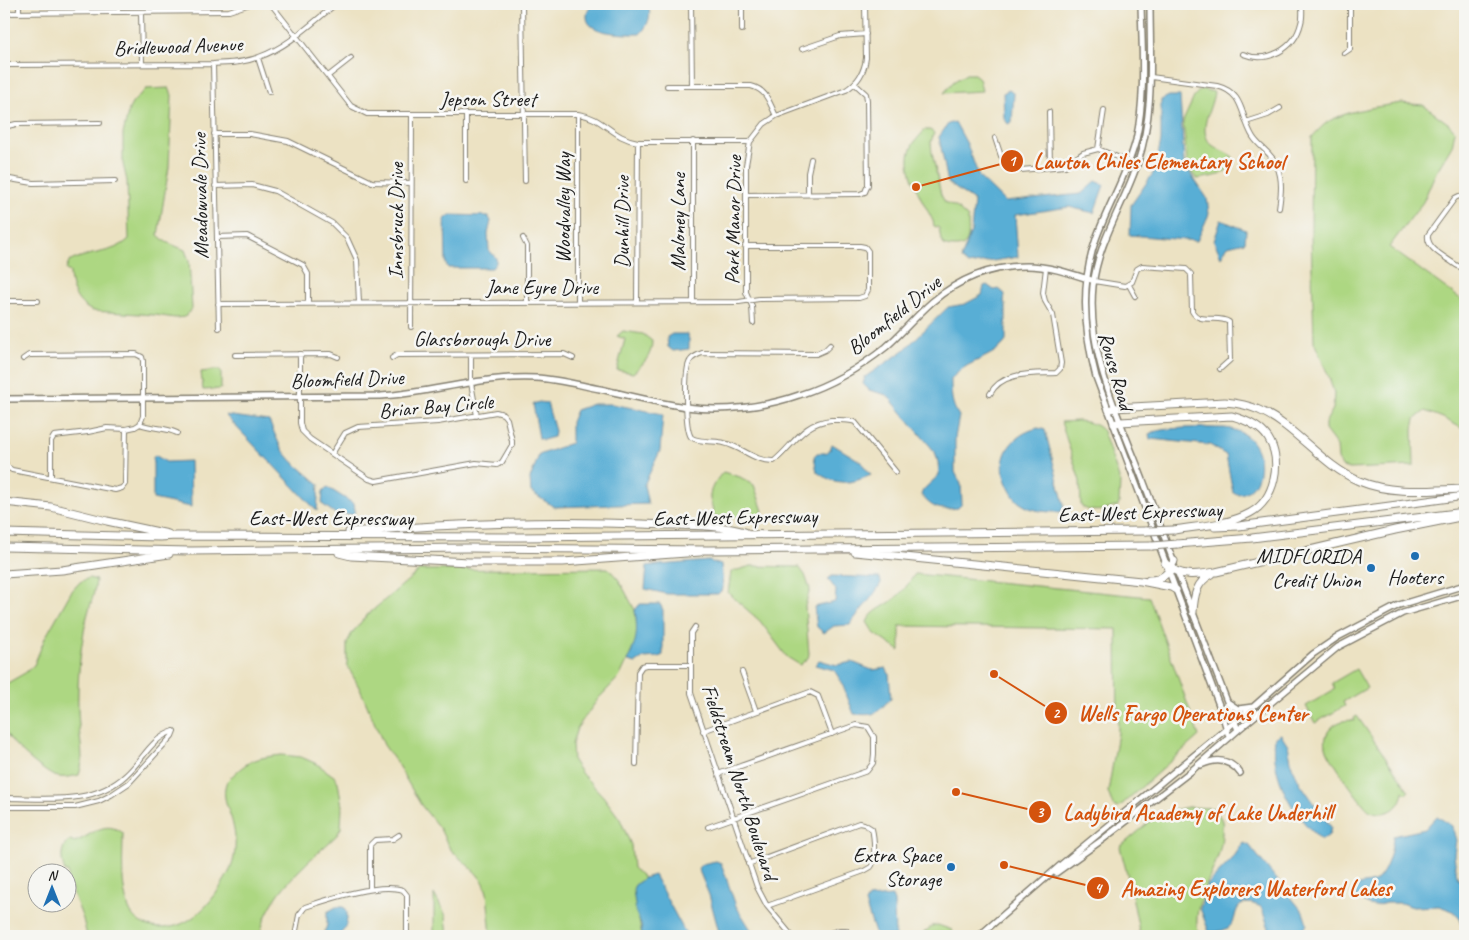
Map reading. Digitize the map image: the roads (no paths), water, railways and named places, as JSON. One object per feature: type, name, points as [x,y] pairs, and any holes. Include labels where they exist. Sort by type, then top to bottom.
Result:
[{"type":"highway","points":[[1112,409],[1225,402],[1240,404],[1259,410],[1278,421],[1338,470],[1358,480],[1381,488],[1406,491],[1465,489]]},
{"type":"highway","points":[[1117,423],[1232,416],[1245,420],[1257,427],[1268,438],[1274,451],[1275,471],[1273,485],[1259,506],[1250,513],[1227,521],[1174,530]]},
{"type":"highway","name":"East-West Expressway","points":[[4,533],[160,537],[332,535],[520,537],[1146,531],[1239,526],[1465,496]]},
{"type":"highway","points":[[4,502],[50,507],[108,522],[176,536]]},
{"type":"highway","name":"East-West Expressway","points":[[4,547],[190,551],[468,548],[708,550],[1152,546],[1252,538],[1465,512]]},
{"type":"highway","points":[[1165,562],[1173,571],[1186,575],[1198,575],[1465,516]]},
{"type":"highway","points":[[332,535],[347,532],[434,525],[586,523],[691,526],[736,530],[752,534]]},
{"type":"highway","points":[[844,549],[860,553],[1141,581],[1171,587],[1176,590]]},
{"type":"highway","points":[[329,550],[351,556],[469,562],[585,561],[697,553],[708,550]]},
{"type":"highway","points":[[4,574],[62,570],[190,551]]},
{"type":"highway","points":[[1173,571],[1174,561]]},
{"type":"highway","points":[[1141,581],[1161,578],[1173,571]]},
{"type":"highway","points":[[1193,612],[1195,592],[1199,585],[1205,578],[1216,572]]},
{"type":"street","points":[[19,13],[20,4]]},
{"type":"street","points":[[4,14],[229,11],[250,4]]},
{"type":"street","name":"Jepson Street","points":[[271,4],[351,106],[367,114],[578,114],[596,118],[621,137],[638,142],[750,142]]},
{"type":"street","name":"Bridlewood Avenue","points":[[4,65],[213,64],[237,62],[258,58],[275,50],[336,4]]},
{"type":"street","points":[[522,4],[524,181]]},
{"type":"street","points":[[691,4],[692,86]]},
{"type":"street","points":[[742,4],[742,30]]},
{"type":"street","points":[[746,195],[860,194],[865,192],[868,186],[867,100],[866,94],[855,84],[865,66],[865,4]]},
{"type":"street","name":"Rouse Road","points":[[1112,409],[1096,377],[1087,339],[1085,305],[1087,278],[1096,238],[1129,162],[1138,130],[1142,95],[1141,4]]},
{"type":"street","name":"Rouse Road","points":[[1150,4],[1151,78],[1149,116],[1137,164],[1107,234],[1094,281],[1092,309],[1098,357],[1112,409],[1165,562]]},
{"type":"street","points":[[1205,4],[1222,7],[1241,4]]},
{"type":"street","points":[[1243,54],[1252,58],[1266,57],[1280,52],[1290,44],[1301,26],[1302,4]]},
{"type":"street","points":[[1344,54],[1350,49],[1350,4]]},
{"type":"street","points":[[141,12],[142,64]]},
{"type":"street","points":[[802,49],[840,36],[866,34]]},
{"type":"street","points":[[258,58],[270,92]]},
{"type":"street","points":[[328,76],[351,58]]},
{"type":"street","name":"Meadowvale Drive","points":[[213,64],[219,328]]},
{"type":"street","points":[[1151,78],[1226,89],[1235,96],[1253,138],[1272,156],[1277,166],[1281,180],[1279,208]]},
{"type":"street","name":"Park Manor Drive","points":[[753,323],[752,306],[746,292],[745,246],[746,165],[750,142],[764,124],[776,116],[846,90],[855,84]]},
{"type":"street","points":[[667,86],[751,86],[759,88],[764,92],[776,116]]},
{"type":"street","points":[[1246,122],[1268,115],[1280,108]]},
{"type":"street","points":[[1098,149],[1104,110]]},
{"type":"street","points":[[1049,112],[1050,167]]},
{"type":"street","points":[[466,114],[466,181]]},
{"type":"street","name":"Woodvalley Way","points":[[578,114],[578,302]]},
{"type":"street","name":"Innsbruck Drive","points":[[411,327],[412,115]]},
{"type":"street","points":[[4,127],[16,124],[100,123]]},
{"type":"street","points":[[214,134],[250,134],[288,141],[372,182],[411,183]]},
{"type":"street","points":[[995,138],[1001,156],[1007,164],[1021,170],[1064,166],[1083,153],[1098,149],[1137,164]]},
{"type":"street","name":"Maloney Lane","points":[[693,141],[693,302]]},
{"type":"street","name":"Dunhill Drive","points":[[637,302],[638,142]]},
{"type":"street","points":[[808,194],[808,173],[811,159]]},
{"type":"street","points":[[4,178],[33,183],[115,181]]},
{"type":"street","points":[[215,186],[252,185],[275,191],[332,223],[348,238],[357,260],[359,303]]},
{"type":"street","points":[[1465,198],[1459,196],[1455,198],[1428,234],[1427,240],[1430,246],[1456,265],[1460,267],[1465,265]]},
{"type":"street","points":[[216,237],[247,236],[302,265],[308,274],[308,303]]},
{"type":"street","points":[[523,238],[526,246],[527,302]]},
{"type":"street","name":"Jane Eyre Drive","points":[[218,304],[693,302],[859,298],[865,296],[868,290],[868,251],[865,247],[745,246]]},
{"type":"street","name":"Bloomfield Drive","points":[[4,399],[397,395],[503,378],[538,378],[558,380],[687,407],[740,407],[771,403],[800,395],[830,382],[869,359],[886,346],[931,302],[948,290],[963,281],[991,271],[1029,266],[1046,268],[1094,281]]},
{"type":"street","points":[[1129,285],[1137,269],[1142,266],[1186,269],[1191,274],[1192,311],[1194,316],[1200,318],[1224,318],[1229,322],[1230,360],[1220,370]]},
{"type":"street","points":[[990,394],[993,388],[1006,379],[1016,376],[1056,373],[1060,369],[1061,363],[1056,326],[1043,293],[1046,268]]},
{"type":"street","points":[[1094,281],[1129,285]]},
{"type":"street","points":[[1129,285],[1135,296]]},
{"type":"street","points":[[4,301],[38,301]]},
{"type":"street","points":[[830,345],[825,350],[816,354],[702,353],[695,356],[690,360],[686,370],[689,430],[692,438],[726,443],[766,462],[774,462],[803,432],[816,422],[849,420],[855,422],[896,472]]},
{"type":"street","points":[[23,359],[29,355],[136,354],[142,357],[143,360],[143,416],[140,424],[126,429],[107,428],[54,436],[51,441],[51,477]]},
{"type":"street","name":"Briar Bay Circle","points":[[300,354],[302,431],[310,439],[332,454],[369,478],[376,481],[476,463],[497,465],[502,462],[512,445],[506,419],[503,414],[496,412],[438,422],[351,429],[345,433],[332,454]]},
{"type":"street","points":[[235,355],[331,354],[338,357]]},
{"type":"street","name":"Glassborough Drive","points":[[392,358],[397,354],[564,354],[573,358]]},
{"type":"street","points":[[470,354],[471,383],[477,416]]},
{"type":"street","name":"Rouse Road","points":[[1117,423],[1174,561]]},
{"type":"street","points":[[140,424],[150,428],[167,428],[177,432]]},
{"type":"street","points":[[4,455],[6,466],[12,470],[115,490],[122,488],[125,484],[126,429]]},
{"type":"street","points":[[1173,571],[1176,590],[1229,737]]},
{"type":"street","points":[[1173,571],[1193,612],[1238,730]]},
{"type":"street","points":[[979,936],[1253,707],[1313,654],[1344,634],[1399,605],[1465,585]]},
{"type":"street","points":[[1047,879],[1102,840],[1196,767],[1229,737],[1338,647],[1403,613],[1465,595]]},
{"type":"street","points":[[1399,605],[1403,613]]},
{"type":"street","name":"Fieldstream North Boulevard","points":[[695,627],[691,632],[691,693],[757,887],[767,906],[792,936]]},
{"type":"street","points":[[636,764],[638,672],[642,666],[646,665],[691,665]]},
{"type":"street","points":[[742,672],[756,711]]},
{"type":"street","points":[[703,730],[810,692],[818,696],[832,734]]},
{"type":"street","points":[[1228,703],[1238,709],[1253,707]]},
{"type":"street","points":[[708,827],[867,771],[874,763],[874,737],[871,730],[863,725],[856,725],[718,774]]},
{"type":"street","points":[[4,798],[77,798],[103,791],[116,784],[127,774],[159,737],[174,731],[172,736],[129,783],[99,801],[75,807],[4,807]]},
{"type":"street","points":[[1196,767],[1209,761],[1219,760],[1232,764],[1240,773]]},
{"type":"street","points":[[748,864],[859,823],[869,826],[873,832],[873,863],[871,867],[767,906]]},
{"type":"street","points":[[370,889],[370,845],[375,840],[393,839],[399,835]]},
{"type":"street","points":[[295,936],[299,915],[303,908],[370,889],[397,888],[404,891],[407,897],[406,936]]},
{"type":"street","points":[[821,936],[842,929],[850,936]]},
{"type":"water","points":[[594,4],[647,4],[650,12],[649,20],[640,34],[600,30],[589,23],[587,17],[589,9]]},
{"type":"water","points":[[1009,90],[1014,94],[1012,122],[1008,124],[1004,118],[1003,93]]},
{"type":"water","points":[[1169,96],[1180,96],[1184,164],[1207,198],[1209,214],[1197,241],[1130,235],[1131,205],[1154,172],[1161,141],[1161,100]]},
{"type":"water","points":[[955,122],[967,144],[979,177],[1005,202],[1081,194],[1096,181],[1104,185],[1094,213],[1069,207],[1015,215],[1018,257],[968,265],[961,259],[971,232],[974,201],[948,183],[939,137],[948,124]]},
{"type":"water","points":[[450,215],[488,216],[491,221],[488,234],[489,250],[496,258],[496,263],[492,268],[448,268],[446,264],[445,219]]},
{"type":"water","points":[[1221,220],[1246,230],[1245,242],[1228,246],[1221,257],[1214,241]]},
{"type":"water","points":[[987,285],[994,290],[999,289],[1005,294],[1006,341],[997,350],[961,370],[951,379],[951,394],[959,416],[955,438],[955,472],[961,484],[962,504],[958,508],[938,508],[930,504],[921,495],[923,490],[939,475],[935,452],[887,395],[869,390],[863,384],[865,377],[903,351],[948,307],[965,304],[982,295],[984,286]]},
{"type":"water","points":[[672,334],[687,334],[689,349],[673,351],[668,347],[667,337]]},
{"type":"water","points":[[539,402],[547,403],[555,431],[554,437],[543,440],[539,438],[533,404]]},
{"type":"water","points":[[593,404],[612,404],[663,414],[660,451],[644,485],[648,504],[554,507],[531,492],[530,479],[539,455],[571,443],[571,422],[576,410]]},
{"type":"water","points":[[225,415],[269,421],[281,448],[292,461],[319,484],[317,511]]},
{"type":"water","points":[[1038,428],[1045,430],[1064,505],[1061,512],[1035,510],[1020,503],[1011,492],[1004,474],[1003,465],[1008,448],[1021,435]]},
{"type":"water","points":[[1224,428],[1240,432],[1251,441],[1258,453],[1260,465],[1258,477],[1252,487],[1244,493],[1233,493],[1226,455],[1210,445],[1150,439],[1149,434],[1155,431],[1174,429]]},
{"type":"water","points":[[832,444],[860,461],[871,475],[850,482],[844,482],[831,480],[817,472],[814,456],[817,453],[826,453],[830,450]]},
{"type":"water","points":[[155,455],[166,462],[190,461],[191,507],[153,499],[153,458]]},
{"type":"water","points":[[327,487],[354,504],[354,514],[337,515],[322,504],[323,491]]},
{"type":"water","points":[[709,561],[721,565],[723,589],[718,594],[667,594],[645,589],[647,566]]},
{"type":"water","points":[[832,576],[880,578],[881,583],[850,625],[834,626],[824,633],[817,627],[814,607],[835,602],[836,590],[828,579]]},
{"type":"water","points":[[640,604],[660,604],[663,610],[663,655],[644,658],[636,663],[628,661],[636,636],[635,610]]},
{"type":"water","points":[[819,660],[837,665],[852,662],[872,670],[886,668],[889,674],[891,698],[875,713],[867,715],[854,714],[841,681],[834,670],[815,665]]},
{"type":"water","points":[[1281,734],[1288,745],[1292,766],[1300,783],[1331,827],[1329,835],[1322,840],[1301,819],[1285,794],[1276,766],[1274,751],[1275,737]]},
{"type":"water","points":[[1437,816],[1452,826],[1456,840],[1454,855],[1457,876],[1465,890],[1465,931],[1460,919],[1453,911],[1439,906],[1413,907],[1401,903],[1369,905],[1357,899],[1354,887],[1373,882],[1382,874],[1390,855],[1393,836],[1425,829]]},
{"type":"water","points":[[1243,843],[1249,845],[1303,912],[1307,924],[1300,936],[1272,936],[1261,907],[1248,903],[1239,907],[1234,921],[1229,927],[1209,932],[1200,908],[1208,884],[1233,858]]},
{"type":"water","points":[[716,861],[721,863],[736,906],[755,936],[720,936],[709,895],[698,868],[702,864]]},
{"type":"water","points":[[654,875],[687,936],[642,936],[641,925],[636,913],[633,889],[644,878]]},
{"type":"water","points":[[892,896],[894,901],[895,936],[876,936],[865,903],[868,898]]},
{"type":"water","points":[[336,907],[346,909],[347,920],[345,927],[339,936],[323,936],[327,925],[327,912]]},
{"type":"place","name":"Lawton Chiles Elementary School","points":[[916,187]]},
{"type":"place","name":"Hooters","points":[[1415,556]]},
{"type":"place","name":"MIDFLORIDA Credit Union","points":[[1371,568]]},
{"type":"place","name":"Wells Fargo Operations Center","points":[[994,674]]},
{"type":"place","name":"Ladybird Academy of Lake Underhill","points":[[956,792]]},
{"type":"place","name":"Amazing Explorers Waterford Lakes","points":[[1004,865]]},
{"type":"place","name":"Extra Space Storage","points":[[951,867]]}]
